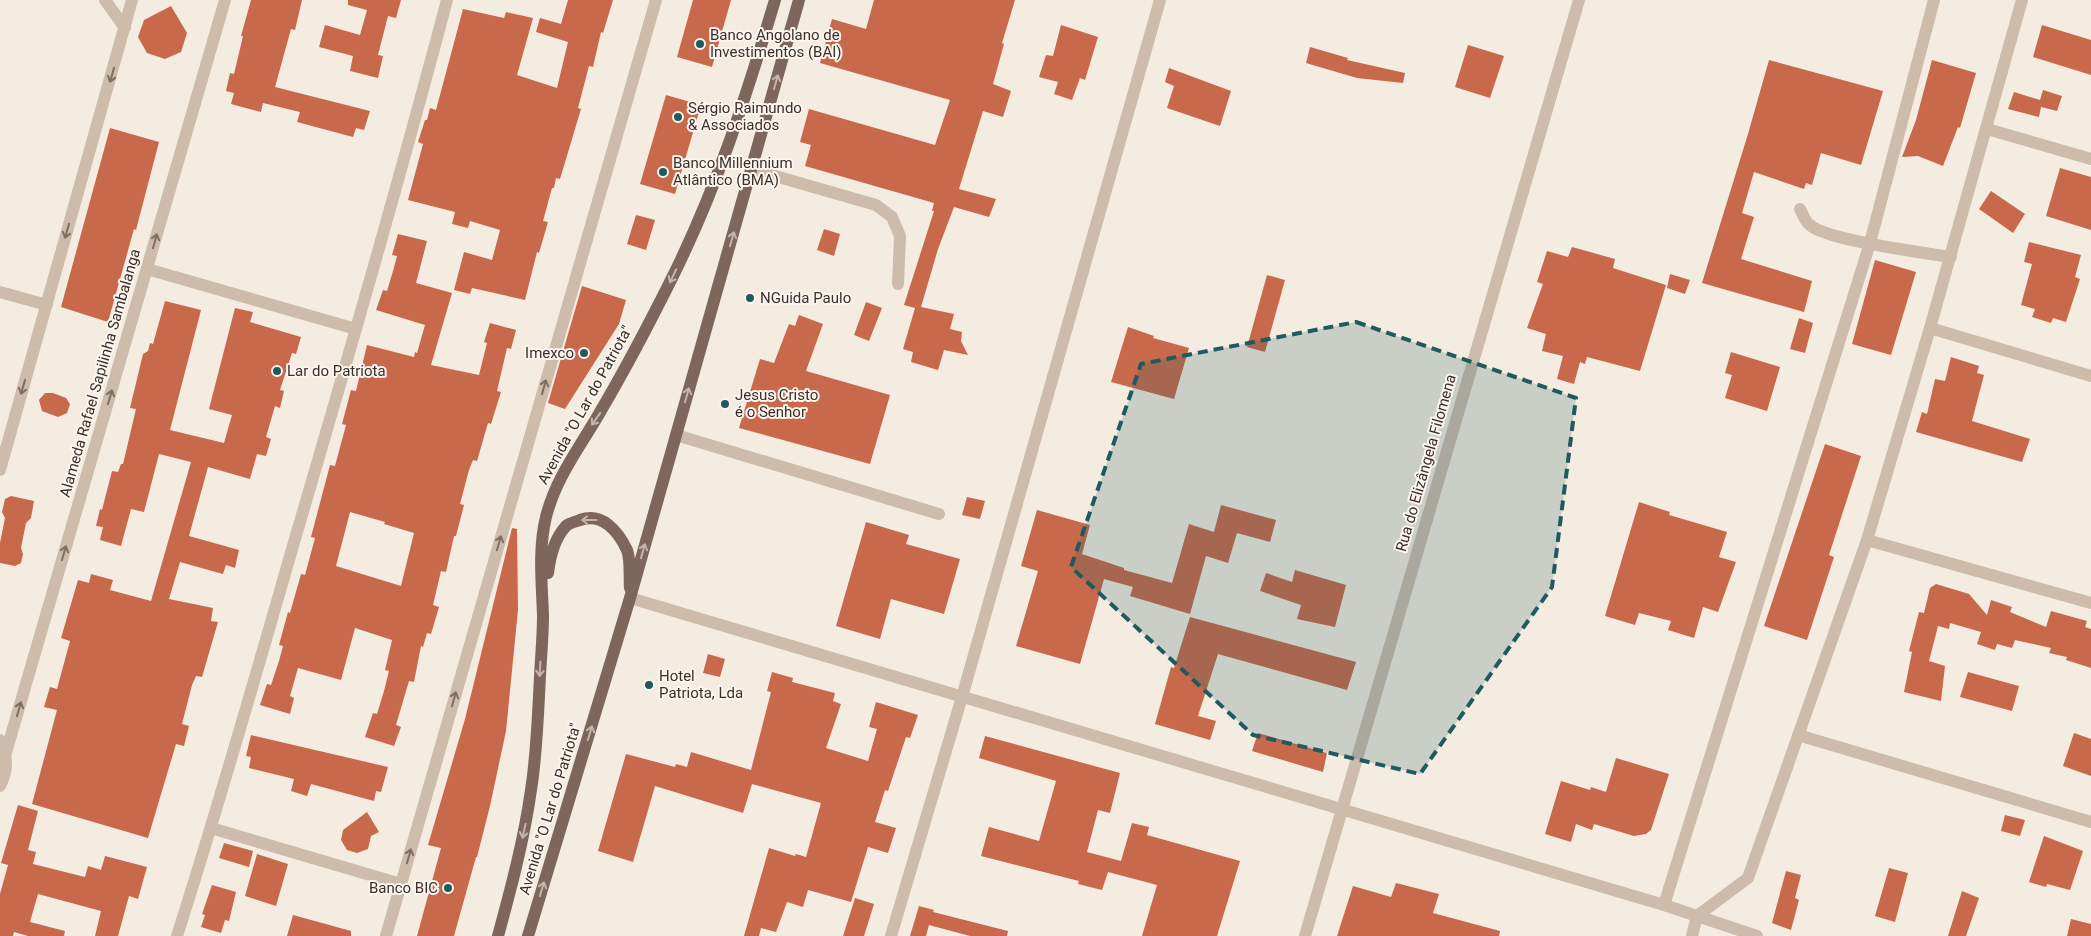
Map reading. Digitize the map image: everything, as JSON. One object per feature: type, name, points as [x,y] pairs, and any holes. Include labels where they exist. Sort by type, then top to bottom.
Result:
[{"type":"main road","name":"Avenida \"O Lar do Patriota\"","points":[[498,936],[525,829],[532,788],[543,621],[541,550],[546,517],[556,486],[585,434],[602,409],[645,330],[672,278],[709,196],[740,118],[775,0]]},
{"type":"main road","name":"Avenida \"O Lar do Patriota\"","points":[[528,936],[630,598],[800,0]]},
{"type":"main road","points":[[543,621],[550,558],[557,537],[567,524],[585,518],[604,520],[617,533],[628,552],[630,598]]},
{"type":"street","points":[[105,0],[124,28]]},
{"type":"street","points":[[0,470],[132,0]]},
{"type":"street","name":"Alameda Rafael Sapilinha Sambalanga","points":[[5,756],[225,0]]},
{"type":"street","points":[[177,936],[211,828],[399,182],[447,0]]},
{"type":"street","points":[[386,936],[656,0]]},
{"type":"street","points":[[891,936],[962,696],[1160,0]]},
{"type":"street","name":"Rua do Elizângela Filomena","points":[[1305,936],[1579,0]]},
{"type":"street","points":[[1664,905],[1870,243],[1934,0]]},
{"type":"street","points":[[1692,936],[1698,916],[1748,878],[1867,540],[1951,257],[2022,0]]},
{"type":"street","points":[[1987,129],[2091,159]]},
{"type":"street","points":[[751,169],[876,205],[892,218],[900,236],[898,284]]},
{"type":"street","points":[[1800,209],[1809,225],[1819,231],[1870,243],[1951,257]]},
{"type":"street","points":[[147,269],[356,329]]},
{"type":"street","points":[[0,292],[47,305]]},
{"type":"street","points":[[1930,328],[2091,376]]},
{"type":"street","points":[[676,435],[939,514]]},
{"type":"street","points":[[1867,540],[2091,603]]},
{"type":"street","points":[[630,598],[1664,905],[1757,936]]},
{"type":"street","points":[[1798,736],[2091,822]]},
{"type":"street","name":"Alameda Rafael Sapilinha Sambalanga","points":[[0,740],[4,746],[7,762],[4,778],[0,786]]},
{"type":"street","points":[[211,828],[401,884]]},
{"type":"highlighted area","points":[[1356,322],[1576,398],[1552,587],[1420,774],[1253,735],[1071,567],[1141,364]]},
{"type":"building","points":[[251,0],[302,0],[295,30],[291,29],[275,87],[370,111],[364,130],[356,128],[353,137],[297,122],[300,112],[263,103],[261,112],[231,104],[234,93],[226,91],[230,73],[234,74],[243,36],[241,36]]},
{"type":"building","points":[[348,0],[401,0],[396,18],[388,16],[378,55],[383,56],[378,78],[350,71],[353,56],[319,47],[325,25],[360,35],[367,10],[348,5]]},
{"type":"building","points":[[568,0],[613,0],[603,33],[601,32],[593,67],[589,66],[578,108],[581,109],[560,179],[556,178],[554,188],[552,188],[543,221],[548,222],[539,253],[537,252],[525,300],[472,288],[470,294],[454,290],[464,252],[492,260],[500,230],[470,221],[468,228],[452,224],[455,212],[408,200],[423,144],[418,142],[430,108],[436,110],[463,9],[504,18],[506,12],[533,18],[517,75],[557,88],[568,42],[536,32],[540,18],[561,24]]},
{"type":"building","points":[[693,0],[731,0],[712,67],[677,57]]},
{"type":"building","points":[[874,0],[1015,0],[1002,43],[1004,44],[993,84],[1011,91],[1003,117],[983,111],[959,189],[996,199],[989,217],[954,207],[938,249],[921,307],[954,314],[950,329],[962,332],[961,341],[968,355],[944,350],[938,370],[911,362],[913,352],[903,349],[915,308],[904,305],[934,211],[932,211],[934,203],[805,166],[811,145],[800,142],[809,109],[935,145],[950,100],[820,63],[832,19],[866,29]]},
{"type":"building","points":[[171,6],[187,33],[181,52],[165,59],[147,53],[138,37],[144,20]]},
{"type":"building","points":[[1061,25],[1098,37],[1085,80],[1080,78],[1072,100],[1054,94],[1058,82],[1039,77],[1046,55],[1053,56]]},
{"type":"building","points":[[2042,25],[2091,40],[2091,75],[2033,57]]},
{"type":"building","points":[[1468,45],[1504,56],[1490,98],[1455,87]]},
{"type":"building","points":[[1310,47],[1348,58],[1347,60],[1405,73],[1403,83],[1357,78],[1306,63]]},
{"type":"building","points":[[1769,60],[1883,91],[1861,165],[1821,153],[1812,185],[1806,183],[1804,189],[1754,172],[1742,213],[1754,217],[1741,259],[1812,281],[1804,312],[1702,283]]},
{"type":"building","points":[[1932,60],[1976,73],[1960,128],[1958,127],[1943,166],[1918,156],[1902,157],[1916,120]]},
{"type":"building","points":[[1169,68],[1231,91],[1220,126],[1167,108],[1174,86],[1165,82]]},
{"type":"building","points":[[2043,90],[2062,96],[2057,111],[2041,107],[2039,117],[2008,109],[2014,92],[2040,100]]},
{"type":"building","points":[[666,95],[701,105],[675,194],[640,184]]},
{"type":"building","points":[[110,128],[159,142],[136,230],[134,229],[108,322],[61,307]]},
{"type":"building","points":[[2060,168],[2091,177],[2091,230],[2046,216]]},
{"type":"building","points":[[1991,191],[2025,214],[2013,233],[1979,209]]},
{"type":"building","points":[[636,215],[655,220],[646,250],[627,244]]},
{"type":"building","points":[[824,229],[840,234],[834,256],[817,250]]},
{"type":"building","points":[[398,234],[427,241],[416,283],[452,293],[431,365],[479,375],[487,343],[484,342],[490,323],[516,330],[511,349],[507,348],[497,391],[501,392],[491,424],[488,423],[477,461],[473,460],[469,470],[460,504],[464,505],[456,536],[454,536],[446,572],[441,571],[433,605],[439,607],[431,634],[427,633],[423,647],[421,646],[414,682],[409,681],[396,725],[401,727],[394,746],[365,737],[373,713],[377,714],[384,691],[389,671],[385,670],[392,640],[355,628],[341,680],[298,668],[290,696],[294,698],[290,714],[260,705],[267,684],[271,685],[279,661],[283,646],[279,645],[301,574],[305,575],[315,538],[311,537],[330,465],[335,466],[346,425],[342,424],[351,390],[356,391],[367,345],[414,357],[415,352],[417,353],[425,325],[376,310],[383,290],[387,291],[393,271],[397,256],[392,255]],"holes":[[[350,512],[385,522],[384,524],[414,533],[401,586],[336,566]]]},
{"type":"building","points":[[2029,242],[2081,255],[2075,277],[2080,279],[2066,322],[2053,318],[2051,323],[2032,317],[2035,309],[2021,305],[2032,264],[2024,262]]},
{"type":"building","points":[[1572,247],[1615,259],[1613,268],[1666,285],[1640,371],[1587,357],[1585,364],[1580,362],[1574,384],[1557,379],[1563,356],[1542,351],[1546,334],[1527,328],[1543,284],[1537,282],[1547,251],[1568,257]]},
{"type":"building","points":[[1875,260],[1916,272],[1891,355],[1852,344]]},
{"type":"building","points":[[1670,274],[1690,280],[1685,294],[1667,288]]},
{"type":"building","points":[[1267,275],[1285,280],[1265,352],[1247,347]]},
{"type":"building","points":[[582,286],[626,300],[619,324],[565,409],[548,403]]},
{"type":"building","points":[[165,301],[201,310],[170,430],[224,443],[232,415],[209,409],[235,308],[253,312],[250,322],[301,337],[296,354],[292,353],[280,390],[284,391],[280,408],[275,406],[266,437],[271,439],[266,456],[257,454],[250,479],[208,467],[189,536],[239,550],[235,568],[226,565],[223,574],[180,562],[169,599],[213,608],[211,621],[218,622],[202,677],[196,676],[192,685],[182,724],[189,726],[184,746],[176,744],[148,838],[32,804],[57,710],[44,707],[50,687],[57,689],[70,641],[61,638],[78,580],[89,583],[91,574],[113,580],[110,590],[151,601],[191,462],[159,454],[144,512],[131,509],[121,546],[100,540],[103,527],[96,526],[100,509],[102,510],[112,471],[118,472],[121,464],[123,464],[136,409],[130,408],[143,354],[148,351],[150,343],[153,344]]},
{"type":"building","points":[[866,302],[882,308],[869,341],[854,335]]},
{"type":"building","points":[[799,315],[823,324],[806,371],[890,395],[870,464],[739,428],[760,359],[774,363],[789,324],[795,326]]},
{"type":"building","points":[[1799,318],[1813,323],[1805,353],[1790,349]]},
{"type":"building","points":[[1128,327],[1154,336],[1153,338],[1189,348],[1174,399],[1111,382]]},
{"type":"building","points":[[1731,352],[1780,367],[1767,411],[1725,398],[1732,375],[1725,373]]},
{"type":"building","points":[[1951,357],[1979,366],[1977,373],[1984,375],[1972,421],[2030,439],[2022,462],[1916,432],[1922,412],[1927,414],[1935,379],[1945,381]]},
{"type":"building","points":[[45,393],[53,393],[66,398],[70,404],[67,413],[58,417],[42,411],[39,400]]},
{"type":"building","points":[[1825,444],[1861,456],[1829,555],[1834,557],[1807,640],[1764,626]]},
{"type":"building","points":[[11,496],[34,501],[31,518],[26,523],[21,548],[23,554],[21,563],[15,566],[0,563],[0,543],[5,518],[2,512],[5,499]]},
{"type":"building","points":[[967,497],[985,501],[980,519],[962,515]]},
{"type":"building","points":[[1639,502],[1670,512],[1669,515],[1727,532],[1719,557],[1736,562],[1718,612],[1703,607],[1694,638],[1668,630],[1671,621],[1639,613],[1635,625],[1605,616]]},
{"type":"building","points":[[1221,505],[1276,520],[1270,542],[1237,533],[1228,563],[1206,556],[1190,614],[1130,596],[1133,587],[1104,579],[1080,664],[1016,646],[1038,571],[1021,566],[1037,510],[1090,525],[1082,554],[1124,568],[1124,570],[1172,583],[1189,524],[1214,532]]},
{"type":"building","points":[[866,522],[909,535],[906,544],[960,559],[944,614],[891,599],[880,639],[836,626]]},
{"type":"building","points":[[512,528],[517,529],[518,610],[506,731],[490,806],[454,936],[417,936],[441,848],[428,845],[465,719]]},
{"type":"building","points":[[1295,570],[1346,585],[1335,627],[1297,619],[1301,605],[1260,591],[1266,573],[1292,582]]},
{"type":"building","points":[[1936,584],[1969,594],[1987,615],[1991,600],[2012,607],[2010,612],[2046,627],[2051,611],[2087,621],[2085,627],[2091,629],[2091,668],[2066,660],[2067,657],[2049,653],[2051,648],[2015,640],[2012,648],[1997,644],[1995,650],[1977,644],[1981,632],[1950,623],[1949,629],[1938,626],[1929,661],[1945,666],[1941,701],[1904,692],[1912,652],[1909,651],[1919,612],[1924,613],[1930,588]]},
{"type":"building","points":[[1190,617],[1356,662],[1347,690],[1218,654],[1198,716],[1216,721],[1210,740],[1155,724],[1171,667],[1174,668]]},
{"type":"building","points":[[708,654],[725,659],[720,677],[703,673]]},
{"type":"building","points":[[772,672],[793,678],[792,682],[835,693],[833,701],[841,704],[826,748],[868,761],[877,729],[869,727],[876,702],[918,715],[910,738],[906,737],[888,791],[885,790],[875,822],[896,828],[888,853],[868,847],[851,902],[808,890],[803,907],[787,902],[776,932],[761,928],[759,936],[744,936],[769,848],[795,856],[796,854],[806,857],[821,803],[752,784],[743,813],[655,786],[633,862],[598,851],[626,754],[675,767],[676,764],[687,767],[691,752],[751,770],[771,692],[767,691]]},
{"type":"building","points":[[1968,672],[2019,686],[2012,711],[1960,697]]},
{"type":"building","points":[[1258,733],[1327,753],[1323,772],[1252,751]]},
{"type":"building","points":[[2074,733],[2091,739],[2091,776],[2063,766]]},
{"type":"building","points":[[251,735],[388,767],[381,792],[376,791],[374,801],[311,784],[307,796],[291,791],[294,779],[249,768],[251,757],[246,756]]},
{"type":"building","points":[[985,736],[1120,773],[1110,813],[1098,810],[1087,852],[1121,861],[1132,823],[1149,827],[1147,835],[1240,861],[1217,936],[1142,936],[1157,885],[1108,872],[1102,890],[1078,884],[1079,881],[981,856],[989,827],[1039,841],[1056,781],[979,758]]},
{"type":"building","points":[[1616,758],[1669,774],[1651,830],[1646,834],[1634,836],[1594,824],[1592,830],[1576,824],[1571,842],[1545,834],[1561,781],[1590,790],[1591,787],[1606,792]]},
{"type":"building","points":[[18,805],[38,811],[28,850],[36,852],[33,864],[85,877],[88,866],[101,870],[105,856],[147,867],[138,899],[129,896],[118,936],[95,936],[101,911],[38,894],[30,922],[65,931],[64,936],[28,936],[14,932],[13,936],[0,936],[0,894],[8,865],[1,863]]},
{"type":"building","points":[[367,812],[379,832],[371,836],[368,849],[357,853],[347,850],[341,840],[343,830]]},
{"type":"building","points":[[2005,815],[2025,820],[2020,836],[2001,831]]},
{"type":"building","points":[[2044,836],[2083,851],[2070,890],[2047,884],[2046,887],[2029,882]]},
{"type":"building","points":[[224,843],[253,851],[249,867],[219,858]]},
{"type":"building","points":[[257,854],[288,864],[276,906],[245,896]]},
{"type":"building","points":[[1889,868],[1908,873],[1895,922],[1875,916]]},
{"type":"building","points":[[1786,871],[1801,875],[1795,898],[1799,900],[1791,930],[1772,923]]},
{"type":"building","points":[[1396,883],[1439,894],[1433,913],[1500,931],[1499,936],[1337,936],[1353,886],[1391,897]]},
{"type":"building","points":[[212,885],[236,892],[229,921],[225,920],[221,933],[201,927],[205,915],[202,914]]},
{"type":"building","points":[[1962,891],[1979,898],[1966,936],[1948,936]]},
{"type":"building","points":[[855,898],[874,904],[864,936],[843,936]]},
{"type":"building","points":[[919,906],[934,910],[933,912],[1008,931],[1007,936],[970,936],[929,925],[926,936],[910,936]]},
{"type":"building","points":[[293,915],[351,931],[351,936],[287,936]]},
{"type":"building","points":[[2071,919],[2091,924],[2091,936],[2067,936]]},
{"type":"place","name":"Banco Angolano de Investimentos (BAI)","points":[[700,44]]},
{"type":"place","name":"Sérgio Raimundo & Associados","points":[[678,117]]},
{"type":"place","name":"Banco Millennium Atlântico (BMA)","points":[[663,172]]},
{"type":"place","name":"NGuida Paulo","points":[[750,298]]},
{"type":"place","name":"Imexco","points":[[584,353]]},
{"type":"place","name":"Lar do Patriota","points":[[277,371]]},
{"type":"place","name":"Jesus Cristo é o Senhor","points":[[725,404]]},
{"type":"place","name":"Hotel Patriota, Lda","points":[[649,685]]},
{"type":"place","name":"Banco BIC","points":[[448,888]]}]
